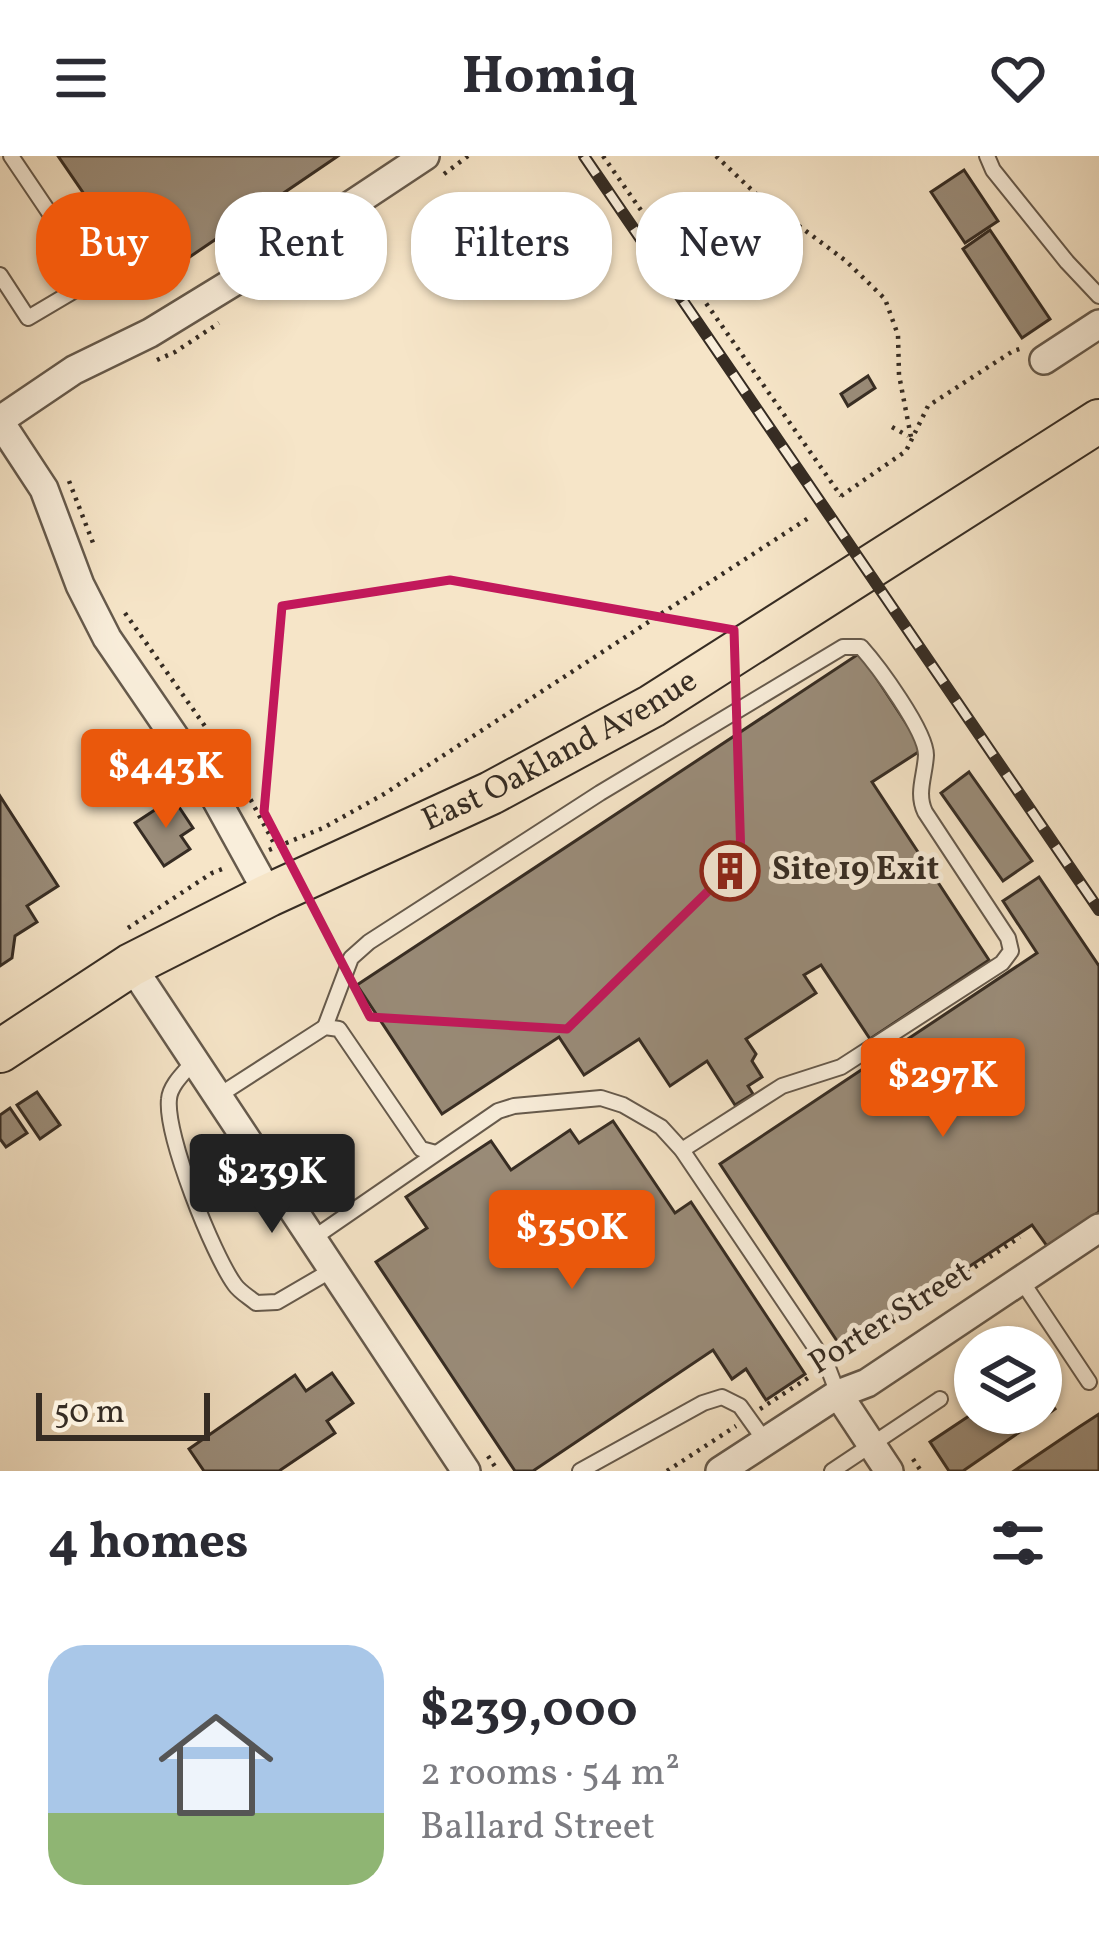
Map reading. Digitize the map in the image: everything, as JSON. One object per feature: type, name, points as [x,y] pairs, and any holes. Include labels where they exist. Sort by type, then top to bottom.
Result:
[{"type":"main road","name":"East Oakland Avenue","points":[[0,1051],[126,949],[259,877],[491,793],[652,706],[1099,421]]},
{"type":"street","points":[[259,877],[211,790],[107,638],[80,585],[44,489],[0,421],[74,370],[150,333],[253,270],[425,156]]},
{"type":"street","points":[[1038,353],[1099,324]]},
{"type":"street","points":[[126,949],[194,1060],[466,1471]]},
{"type":"street","name":"Porter Street","points":[[719,1471],[838,1394],[867,1383],[1099,1228]]},
{"type":"street","points":[[838,1394],[889,1471]]},
{"type":"lane","points":[[0,275],[28,318],[94,279],[11,156]]},
{"type":"lane","points":[[987,156],[993,170],[1099,296]]},
{"type":"lane","points":[[218,1096],[326,1027],[351,958],[369,942],[600,793],[843,647],[861,647],[923,738],[926,754],[919,800],[1008,938],[1011,951],[1002,963],[841,1067],[782,1086],[682,1150]]},
{"type":"lane","points":[[326,1027],[339,1029],[421,1149],[436,1153]]},
{"type":"lane","points":[[194,1060],[172,1087],[168,1098],[171,1120],[196,1205],[237,1288],[256,1303],[277,1303],[332,1270]]},
{"type":"lane","points":[[312,1239],[498,1111],[601,1098],[661,1127],[682,1150],[827,1365],[838,1394]]},
{"type":"lane","points":[[1021,1280],[1089,1382]]},
{"type":"lane","points":[[580,1471],[704,1402],[722,1397],[740,1406],[765,1441]]},
{"type":"lane","points":[[832,1471],[940,1399]]},
{"type":"path","points":[[603,156],[840,497],[906,451],[928,406],[1012,351],[1038,353]]},
{"type":"path","points":[[716,156],[755,193],[846,261],[885,299],[898,335],[899,375],[912,438]]},
{"type":"path","points":[[892,427],[912,438]]},
{"type":"path","points":[[64,473],[100,565]]},
{"type":"path","points":[[126,949],[212,873],[259,877],[276,847],[384,794],[810,517]]},
{"type":"path","points":[[123,611],[231,763],[276,847]]},
{"type":"highlighted area","points":[[450,580],[734,630],[741,859],[567,1029],[370,1017],[264,812],[282,606]]},
{"type":"building","points":[[58,156],[338,156],[285,192],[215,192],[215,240],[191,256],[191,192],[83,192]]},
{"type":"building","points":[[964,170],[998,221],[965,243],[931,192]]},
{"type":"building","points":[[990,230],[1050,319],[1022,338],[963,249]]},
{"type":"building","points":[[868,376],[875,388],[848,406],[841,394]]},
{"type":"building","name":"Site 19 Exit","points":[[860,653],[923,749],[872,782],[989,960],[870,1039],[821,965],[804,975],[816,993],[746,1039],[762,1077],[748,1086],[753,1094],[735,1105],[707,1061],[670,1086],[639,1039],[584,1075],[559,1037],[442,1114],[357,985]]},
{"type":"building","points":[[969,772],[1032,861],[1003,881],[941,793]]},
{"type":"building","points":[[0,796],[58,886],[27,906],[37,922],[15,936],[12,958],[0,966]]},
{"type":"building","points":[[173,798],[193,828],[181,836],[190,849],[164,866],[135,823]]},
{"type":"building","points":[[1039,877],[1099,966],[1099,1212],[1047,1246],[1032,1225],[843,1350],[720,1164],[1037,953],[1003,901]]},
{"type":"building","points":[[37,1092],[60,1125],[40,1139],[17,1105]]},
{"type":"building","points":[[10,1108],[27,1133],[6,1147],[0,1139],[0,1115]]},
{"type":"building","points":[[613,1121],[675,1213],[691,1202],[805,1374],[766,1400],[746,1369],[732,1379],[713,1350],[533,1471],[515,1471],[376,1262],[427,1228],[406,1197],[491,1141],[511,1170],[570,1130],[579,1143]]},
{"type":"building","points":[[332,1373],[353,1403],[327,1421],[335,1433],[279,1471],[204,1471],[189,1449],[295,1375],[306,1391]]},
{"type":"building","points":[[1099,1414],[1099,1471],[1014,1471],[1079,1427]]},
{"type":"building","points":[[954,1426],[954,1434],[1017,1434],[963,1471],[949,1471],[930,1442]]},
{"type":"railway","points":[[584,156],[1099,910]]},
{"type":"place","name":"Site 19 Exit","points":[[730,871]]}]
